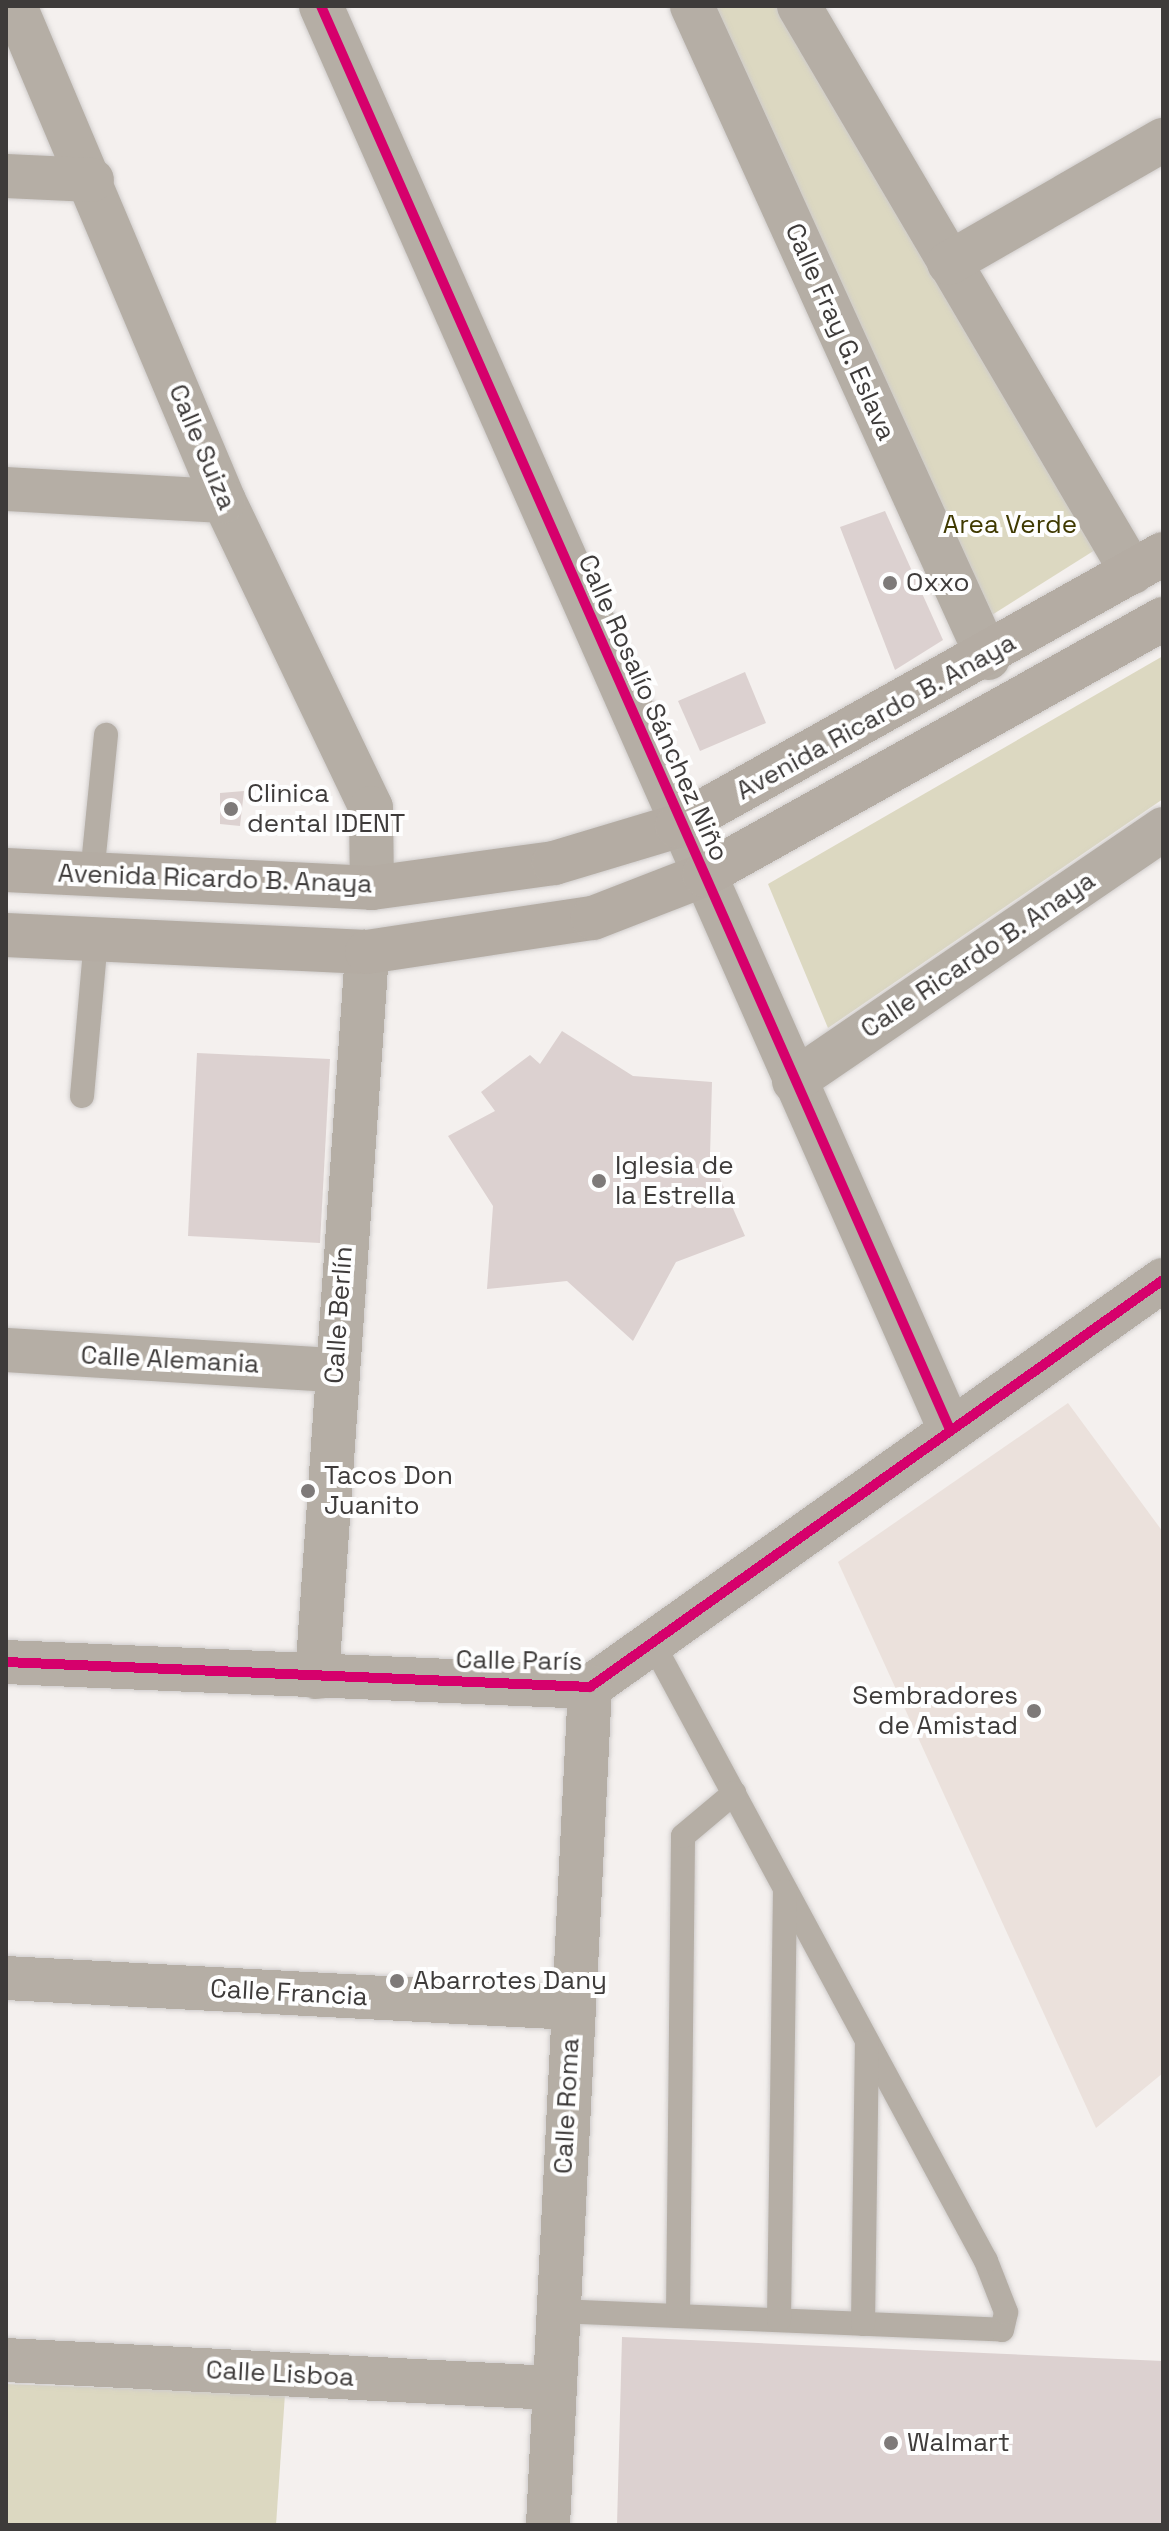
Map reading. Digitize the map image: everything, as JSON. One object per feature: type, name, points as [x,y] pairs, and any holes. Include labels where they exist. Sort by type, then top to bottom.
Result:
[{"type":"main road","name":"Avenida Ricardo B. Anaya","points":[[6,870],[372,888],[554,863],[677,826],[988,658],[1147,563]]},
{"type":"main road","name":"Avenida Ricardo B. Anaya","points":[[6,935],[367,952],[593,918],[704,875],[1163,619]]},
{"type":"street","name":"Calle Suiza","points":[[15,6],[92,180],[224,501],[371,808],[372,888]]},
{"type":"street","name":"Calle Rosalío Sánchez Niño","points":[[321,6],[677,826],[704,875],[949,1427]]},
{"type":"street","name":"Calle Fray G. Eslava","points":[[692,6],[988,658]]},
{"type":"street","points":[[799,6],[949,263],[1147,563]]},
{"type":"street","points":[[949,263],[1163,140]]},
{"type":"street","points":[[6,176],[92,180]]},
{"type":"street","points":[[6,489],[224,501]]},
{"type":"street","name":"Calle Ricardo B. Anaya","points":[[794,1081],[1163,829]]},
{"type":"street","name":"Calle Berlín","points":[[317,1677],[334,1370],[367,952]]},
{"type":"street","name":"Calle París","points":[[6,1662],[590,1687],[949,1427],[1163,1280]]},
{"type":"street","name":"Calle Alemania","points":[[6,1350],[334,1370]]},
{"type":"street","name":"Calle Roma","points":[[548,2525],[590,1687]]},
{"type":"street","name":"Calle Francia","points":[[6,1978],[572,2008]]},
{"type":"street","name":"Calle Lisboa","points":[[6,2360],[553,2388]]},
{"type":"lane","points":[[92,875],[106,735]]},
{"type":"lane","points":[[82,1096],[96,939]]},
{"type":"lane","points":[[557,2311],[1002,2330],[1006,2312],[986,2261],[652,1642]]},
{"type":"lane","points":[[678,2316],[683,1836],[734,1793]]},
{"type":"lane","points":[[779,2320],[785,1888]]},
{"type":"lane","points":[[863,2324],[867,2039]]},
{"type":"shaded area","name":"Sembradores de Amistad","points":[[1068,1403],[1163,1532],[1163,2073],[1096,2128],[838,1562]]},
{"type":"green space","name":"Area Verde","points":[[711,6],[783,6],[1095,550],[984,620]]},
{"type":"green space","points":[[1163,656],[1163,799],[828,1028],[768,884]]},
{"type":"green space","points":[[6,2384],[285,2394],[276,2525],[6,2525]]},
{"type":"building","name":"Oxxo","points":[[885,511],[943,640],[895,670],[840,527]]},
{"type":"building","points":[[745,672],[766,723],[700,751],[678,701]]},
{"type":"building","name":"Clinica dental IDENT","points":[[244,791],[240,826],[220,824],[220,793]]},
{"type":"building","name":"Iglesia de la Estrella","points":[[562,1031],[633,1076],[712,1082],[710,1156],[745,1236],[676,1262],[633,1341],[567,1281],[487,1289],[493,1206],[448,1136],[495,1111],[481,1092],[530,1055],[540,1064]]},
{"type":"building","points":[[197,1053],[330,1059],[320,1243],[188,1236]]},
{"type":"building","name":"Walmart","points":[[622,2337],[1163,2361],[1163,2525],[617,2525]]},
{"type":"cycle path","points":[[321,6],[949,1427]]},
{"type":"cycle path","points":[[6,1662],[590,1687],[1163,1280]]},
{"type":"place","name":"Oxxo","points":[[890,583]]},
{"type":"place","name":"Clinica dental IDENT","points":[[231,809]]},
{"type":"place","name":"Iglesia de la Estrella","points":[[599,1181]]},
{"type":"place","name":"Tacos Don Juanito","points":[[308,1491]]},
{"type":"place","name":"Sembradores de Amistad","points":[[1034,1711]]},
{"type":"place","name":"Abarrotes Dany","points":[[397,1981]]},
{"type":"place","name":"Walmart","points":[[891,2443]]}]
